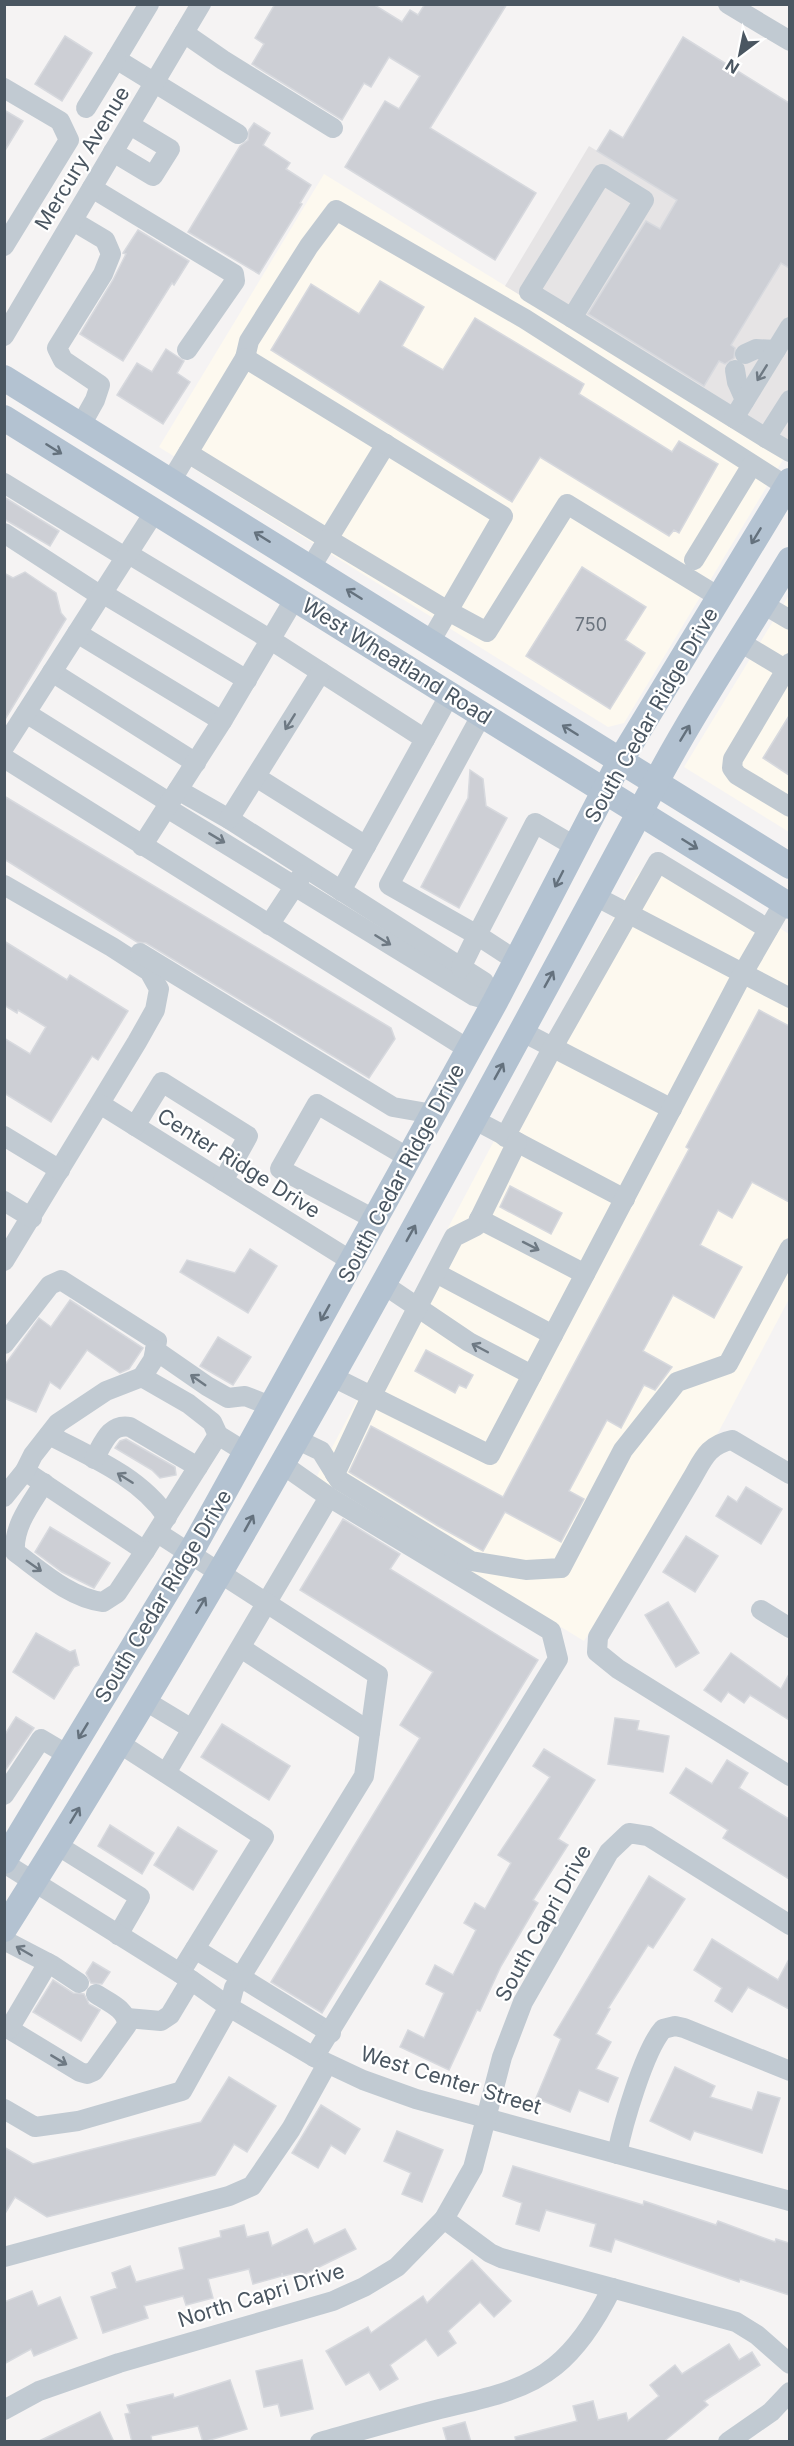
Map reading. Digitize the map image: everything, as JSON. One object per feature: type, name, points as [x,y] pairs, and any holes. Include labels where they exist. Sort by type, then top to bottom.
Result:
[{"type":"main road","name":"West Wheatland Road","points":[[4,378],[789,866]]},
{"type":"main road","name":"West Wheatland Road","points":[[4,418],[787,904]]},
{"type":"main road","name":"South Cedar Ridge Drive","points":[[4,1862],[189,1555],[273,1407],[495,1002],[620,761],[788,485]]},
{"type":"main road","name":"South Cedar Ridge Drive","points":[[4,1929],[220,1574],[383,1284],[655,783],[789,560]]},
{"type":"main road","points":[[295,598],[311,567]]},
{"type":"main road","points":[[495,1002],[521,1031]]},
{"type":"main road","points":[[353,1262],[383,1284]]},
{"type":"street","points":[[86,108],[149,4]]},
{"type":"street","name":"Mercury Avenue","points":[[4,336],[201,4]]},
{"type":"street","points":[[728,4],[789,41]]},
{"type":"street","points":[[184,33],[333,128]]},
{"type":"street","points":[[116,59],[238,134]]},
{"type":"street","points":[[4,88],[60,121],[69,140],[4,246]]},
{"type":"street","points":[[113,152],[153,176],[170,149],[130,125]]},
{"type":"street","points":[[572,318],[644,200],[602,174],[529,292],[789,452]]},
{"type":"street","points":[[92,188],[234,274],[235,281],[187,350]]},
{"type":"street","points":[[171,481],[244,358],[249,340],[309,246],[336,210],[525,319],[752,465],[788,485]]},
{"type":"street","points":[[73,221],[105,240],[111,254],[103,274],[57,348],[63,360],[100,385],[95,400],[81,425]]},
{"type":"street","points":[[734,418],[789,327]]},
{"type":"street","points":[[745,400],[737,382],[740,362],[756,349],[776,350]]},
{"type":"street","points":[[244,358],[503,516],[430,642]]},
{"type":"street","points":[[766,438],[789,400]]},
{"type":"street","points":[[311,567],[387,444]]},
{"type":"street","points":[[188,453],[448,611],[488,632],[567,504],[719,597]]},
{"type":"street","points":[[694,560],[752,465]]},
{"type":"street","points":[[4,483],[270,640],[425,739]]},
{"type":"street","points":[[4,747],[154,511]]},
{"type":"street","points":[[4,533],[101,594],[247,680]]},
{"type":"street","points":[[142,846],[222,721],[295,598]]},
{"type":"street","points":[[763,603],[789,620]]},
{"type":"street","points":[[77,633],[222,721]]},
{"type":"street","points":[[740,642],[788,668],[733,759],[732,768],[737,775],[789,807]]},
{"type":"street","points":[[52,672],[196,763]]},
{"type":"street","points":[[230,819],[321,672]]},
{"type":"street","points":[[341,891],[450,694]]},
{"type":"street","points":[[26,713],[172,800],[295,886],[474,996],[495,1002]]},
{"type":"street","points":[[482,714],[389,885],[477,935],[517,961]]},
{"type":"street","points":[[4,758],[468,1049]]},
{"type":"street","points":[[256,777],[366,846]]},
{"type":"street","points":[[172,800],[230,819],[484,982],[495,1002]]},
{"type":"street","points":[[461,968],[535,823],[576,847]]},
{"type":"street","points":[[335,1474],[372,1395],[454,1237],[476,1226],[511,1139],[553,1047],[658,862],[768,929]]},
{"type":"street","points":[[269,925],[306,869]]},
{"type":"street","points":[[4,870],[393,1107],[433,1114]]},
{"type":"street","points":[[4,885],[149,971],[159,989],[155,1010],[32,1218],[4,1261]]},
{"type":"street","points":[[595,896],[789,998]]},
{"type":"street","points":[[331,1376],[490,1455],[743,973],[768,929],[787,904]]},
{"type":"street","points":[[521,1031],[672,1109]]},
{"type":"street","points":[[135,1126],[162,1082],[248,1136],[223,1181]]},
{"type":"street","name":"Center Ridge Drive","points":[[100,1104],[353,1262]]},
{"type":"street","points":[[376,1220],[280,1169],[316,1104],[409,1158]]},
{"type":"street","points":[[473,1119],[625,1199]]},
{"type":"street","points":[[4,1136],[60,1170]]},
{"type":"street","points":[[4,1201],[32,1218]]},
{"type":"street","points":[[479,1219],[585,1274]]},
{"type":"street","points":[[296,1439],[321,1452],[339,1480],[471,1561],[526,1570],[561,1568],[623,1450],[677,1382],[728,1364],[789,1248]]},
{"type":"street","points":[[436,1273],[553,1335]]},
{"type":"street","points":[[4,1344],[50,1286],[61,1280],[157,1341],[153,1360],[142,1377],[106,1391],[58,1423],[4,1497]]},
{"type":"street","points":[[383,1284],[469,1342],[532,1375]]},
{"type":"street","points":[[155,1350],[228,1398],[245,1396],[273,1407]]},
{"type":"street","points":[[142,1377],[165,1389],[212,1422],[218,1435],[247,1453]]},
{"type":"street","points":[[94,1459],[114,1428],[124,1425],[130,1426],[198,1467]]},
{"type":"street","points":[[4,2109],[35,2127],[78,2121],[182,2091],[229,2007],[234,1989],[364,1776],[378,1675],[189,1555],[163,1525],[155,1499],[94,1459],[49,1435]]},
{"type":"street","points":[[44,1483],[22,1520],[14,1540],[15,1552],[72,1592],[90,1600],[103,1602],[117,1593],[163,1525],[218,1435]]},
{"type":"street","points":[[789,1474],[732,1440],[718,1443],[706,1454],[598,1637],[597,1652],[618,1669],[789,1776]]},
{"type":"street","points":[[4,2257],[229,2196],[252,2186],[291,2129],[331,2033],[558,1659],[551,1631],[329,1497],[282,1464]]},
{"type":"street","points":[[25,1471],[145,1551]]},
{"type":"street","points":[[166,1773],[329,1497]]},
{"type":"street","points":[[761,1610],[789,1628]]},
{"type":"street","points":[[241,1648],[370,1732]]},
{"type":"street","points":[[144,1700],[192,1729]]},
{"type":"street","points":[[40,1801],[8,1789],[40,1739],[68,1755]]},
{"type":"street","points":[[119,1743],[264,1837],[195,1949],[170,2015],[161,2021],[127,2018]]},
{"type":"street","name":"South Capri Drive","points":[[485,2118],[502,2057],[523,2002],[609,1852],[629,1833],[648,1836],[789,1925]]},
{"type":"street","points":[[57,1845],[140,1898],[118,1935]]},
{"type":"street","name":"West Center Street","points":[[4,1862],[186,1977],[229,2007],[321,2061],[363,2080],[416,2099],[789,2201]]},
{"type":"street","points":[[4,1940],[48,1963],[79,1983]]},
{"type":"street","points":[[195,1949],[331,2033]]},
{"type":"street","points":[[48,1963],[7,2028],[87,2074],[94,2072],[127,2025],[127,2018],[123,2012],[96,1994]]},
{"type":"street","points":[[617,2154],[621,2132],[637,2085],[654,2043],[663,2028],[675,2026],[684,2028],[789,2072]]},
{"type":"street","name":"North Capri Drive","points":[[4,2410],[39,2391],[109,2367],[333,2301],[364,2288],[397,2267],[444,2219],[473,2168],[485,2118]]},
{"type":"street","points":[[444,2219],[495,2255],[736,2322],[757,2335],[789,2364]]},
{"type":"street","points":[[320,2442],[492,2396],[540,2377],[556,2365],[581,2338],[599,2313],[612,2288]]},
{"type":"street","points":[[728,2442],[771,2412],[789,2392]]},
{"type":"shaded area","points":[[589,146],[789,266],[790,452],[786,458],[505,286]]},
{"type":"shaded area","points":[[324,174],[784,458],[624,723],[608,727],[159,447]]},
{"type":"shaded area","points":[[789,595],[789,832],[684,767]]},
{"type":"shaded area","points":[[665,857],[789,934],[789,1299],[719,1431],[584,1641],[316,1478],[572,993],[636,877],[648,864]]},
{"type":"building","points":[[275,4],[373,4],[402,22],[410,10],[418,15],[425,4],[507,4],[430,128],[536,193],[495,260],[345,167],[385,101],[399,109],[420,76],[389,57],[371,87],[364,83],[342,120],[252,64],[264,44],[255,38]]},
{"type":"building","points":[[65,36],[92,53],[62,101],[35,84]]},
{"type":"building","points":[[683,37],[789,103],[789,268],[781,263],[731,345],[735,348],[734,358],[725,364],[719,361],[704,386],[588,314],[646,221],[660,229],[677,200],[597,151],[610,130],[623,138]]},
{"type":"building","points":[[4,110],[23,121],[4,152]]},
{"type":"building","points":[[254,123],[270,133],[263,145],[290,163],[286,169],[311,185],[300,203],[302,204],[259,274],[188,232],[240,146],[248,140],[249,130]]},
{"type":"building","points":[[138,230],[189,261],[174,285],[172,283],[123,361],[80,334],[113,280],[126,254],[123,253]]},
{"type":"building","points":[[380,281],[424,307],[402,346],[443,370],[475,318],[584,384],[579,394],[672,452],[679,441],[718,464],[679,533],[674,530],[669,536],[540,457],[512,502],[271,350],[311,284],[359,314]]},
{"type":"building","points":[[166,349],[184,361],[177,373],[190,382],[163,424],[117,395],[137,363],[152,372]]},
{"type":"building","points":[[4,497],[59,531],[50,546],[4,519]]},
{"type":"building","points":[[582,567],[646,607],[625,640],[645,653],[610,709],[526,656]]},
{"type":"building","points":[[25,572],[56,593],[61,613],[66,619],[4,721],[4,573],[13,578]]},
{"type":"building","points":[[789,716],[789,775],[763,758]]},
{"type":"building","points":[[470,770],[483,779],[486,806],[507,818],[459,908],[421,887],[468,798]]},
{"type":"building","points":[[4,796],[391,1028],[395,1039],[369,1078],[146,943],[137,942],[4,859]]},
{"type":"building","points":[[4,941],[67,980],[70,975],[128,1011],[98,1060],[92,1056],[51,1122],[4,1093],[4,1038],[30,1054],[46,1027],[18,1010],[17,1013],[4,1005]]},
{"type":"building","points":[[759,1010],[789,1026],[789,1202],[752,1182],[732,1218],[718,1210],[700,1245],[742,1267],[714,1318],[673,1295],[643,1351],[672,1367],[655,1390],[644,1385],[621,1428],[607,1420],[569,1491],[584,1499],[561,1542],[505,1512],[483,1551],[349,1472],[371,1426],[503,1497],[689,1149],[686,1147]]},
{"type":"building","points":[[510,1186],[562,1213],[551,1234],[500,1207]]},
{"type":"building","points":[[250,1249],[277,1266],[248,1313],[180,1272],[187,1260],[235,1273]]},
{"type":"building","points":[[70,1300],[143,1348],[129,1369],[120,1373],[87,1350],[60,1389],[50,1382],[36,1412],[4,1398],[4,1366],[39,1318],[51,1327]]},
{"type":"building","points":[[218,1337],[251,1357],[233,1385],[200,1366]]},
{"type":"building","points":[[426,1350],[473,1375],[466,1388],[459,1385],[455,1393],[415,1371]]},
{"type":"building","points":[[126,1439],[175,1467],[176,1475],[160,1478],[152,1470],[115,1448],[120,1441]]},
{"type":"building","points":[[746,1487],[782,1509],[761,1544],[716,1516],[728,1496],[737,1502]]},
{"type":"building","points":[[343,1519],[400,1554],[390,1569],[538,1660],[322,2013],[271,1982],[420,1738],[400,1725],[433,1672],[300,1590]]},
{"type":"building","points":[[50,1527],[110,1563],[94,1588],[62,1572],[35,1552]]},
{"type":"building","points":[[686,1536],[718,1556],[695,1592],[663,1572]]},
{"type":"building","points":[[668,1602],[699,1653],[676,1667],[645,1615]]},
{"type":"building","points":[[36,1633],[70,1652],[75,1650],[79,1665],[74,1667],[54,1699],[13,1672]]},
{"type":"building","points":[[731,1653],[781,1689],[789,1674],[789,1720],[750,1695],[744,1703],[728,1692],[721,1702],[704,1690]]},
{"type":"building","points":[[16,1717],[34,1728],[4,1772],[4,1736]]},
{"type":"building","points":[[615,1718],[639,1721],[637,1730],[669,1736],[663,1772],[608,1764]]},
{"type":"building","points":[[222,1724],[290,1766],[269,1800],[201,1757]]},
{"type":"building","points":[[544,1749],[595,1780],[558,1839],[568,1845],[533,1900],[538,1903],[501,1966],[480,2011],[477,2010],[449,2070],[400,2047],[408,2030],[424,2038],[444,1993],[426,1984],[435,1965],[453,1975],[476,1930],[464,1923],[475,1903],[485,1909],[511,1863],[498,1855],[550,1777],[533,1766]]},
{"type":"building","points":[[727,1760],[748,1773],[739,1788],[789,1819],[789,1879],[723,1838],[728,1830],[670,1793],[686,1768],[712,1784]]},
{"type":"building","points":[[110,1825],[154,1853],[142,1874],[98,1846]]},
{"type":"building","points":[[178,1827],[217,1851],[193,1890],[154,1865]]},
{"type":"building","points":[[649,1876],[685,1899],[653,1948],[648,1945],[608,2008],[610,2009],[596,2034],[611,2042],[596,2069],[618,2078],[608,2102],[579,2090],[570,2112],[536,2098],[561,2039],[554,2035]]},
{"type":"building","points":[[712,1939],[778,1980],[789,1959],[789,2009],[748,1987],[732,2012],[715,2001],[722,1988],[694,1970]]},
{"type":"building","points":[[93,1962],[110,1972],[102,1984],[91,1983],[86,1973]]},
{"type":"building","points":[[53,1980],[73,1993],[84,1994],[89,2004],[100,2010],[81,2041],[33,2012]]},
{"type":"building","points":[[675,2067],[715,2086],[710,2097],[752,2110],[758,2092],[780,2098],[762,2153],[694,2131],[690,2140],[650,2121]]},
{"type":"building","points":[[229,2077],[276,2106],[247,2152],[234,2144],[215,2175],[47,2217],[15,2197],[4,2215],[4,2147],[33,2164],[201,2122]]},
{"type":"building","points":[[321,2105],[360,2129],[345,2154],[331,2145],[318,2168],[292,2153]]},
{"type":"building","points":[[397,2131],[443,2150],[422,2202],[402,2194],[411,2173],[384,2161]]},
{"type":"building","points":[[513,2166],[643,2205],[644,2201],[716,2225],[718,2221],[775,2242],[776,2239],[789,2243],[789,2295],[740,2279],[739,2282],[615,2239],[611,2252],[590,2246],[596,2224],[546,2210],[539,2231],[516,2224],[522,2203],[503,2196]]},
{"type":"building","points":[[244,2225],[247,2237],[268,2232],[272,2246],[307,2229],[314,2244],[345,2229],[356,2249],[301,2276],[299,2272],[283,2276],[282,2273],[282,2276],[253,2284],[249,2269],[208,2279],[213,2298],[186,2305],[183,2296],[144,2306],[148,2318],[103,2333],[91,2297],[117,2288],[112,2273],[130,2266],[136,2282],[184,2269],[179,2248],[221,2237],[220,2231]]},
{"type":"building","points":[[472,2260],[511,2301],[494,2317],[480,2302],[448,2331],[456,2343],[438,2356],[426,2339],[390,2365],[398,2379],[380,2390],[369,2372],[346,2385],[326,2351],[368,2327],[371,2333],[423,2296],[427,2303]]},
{"type":"building","points":[[32,2291],[38,2306],[60,2297],[77,2338],[34,2356],[31,2349],[4,2364],[4,2302]]},
{"type":"building","points":[[729,2344],[739,2360],[752,2352],[760,2365],[704,2401],[708,2405],[663,2442],[516,2442],[515,2437],[577,2421],[573,2406],[593,2401],[598,2420],[626,2413],[628,2421],[659,2396],[650,2385],[675,2365],[682,2374]]},
{"type":"building","points":[[302,2360],[313,2409],[281,2416],[278,2404],[264,2407],[256,2371]]},
{"type":"building","points":[[230,2380],[247,2429],[203,2442],[198,2426],[151,2436],[152,2442],[132,2442],[125,2414],[130,2413],[127,2405],[173,2394],[174,2398]]},
{"type":"building","points":[[100,2412],[114,2442],[37,2442]]},
{"type":"building","points":[[465,2422],[471,2442],[447,2442],[443,2428]]}]
